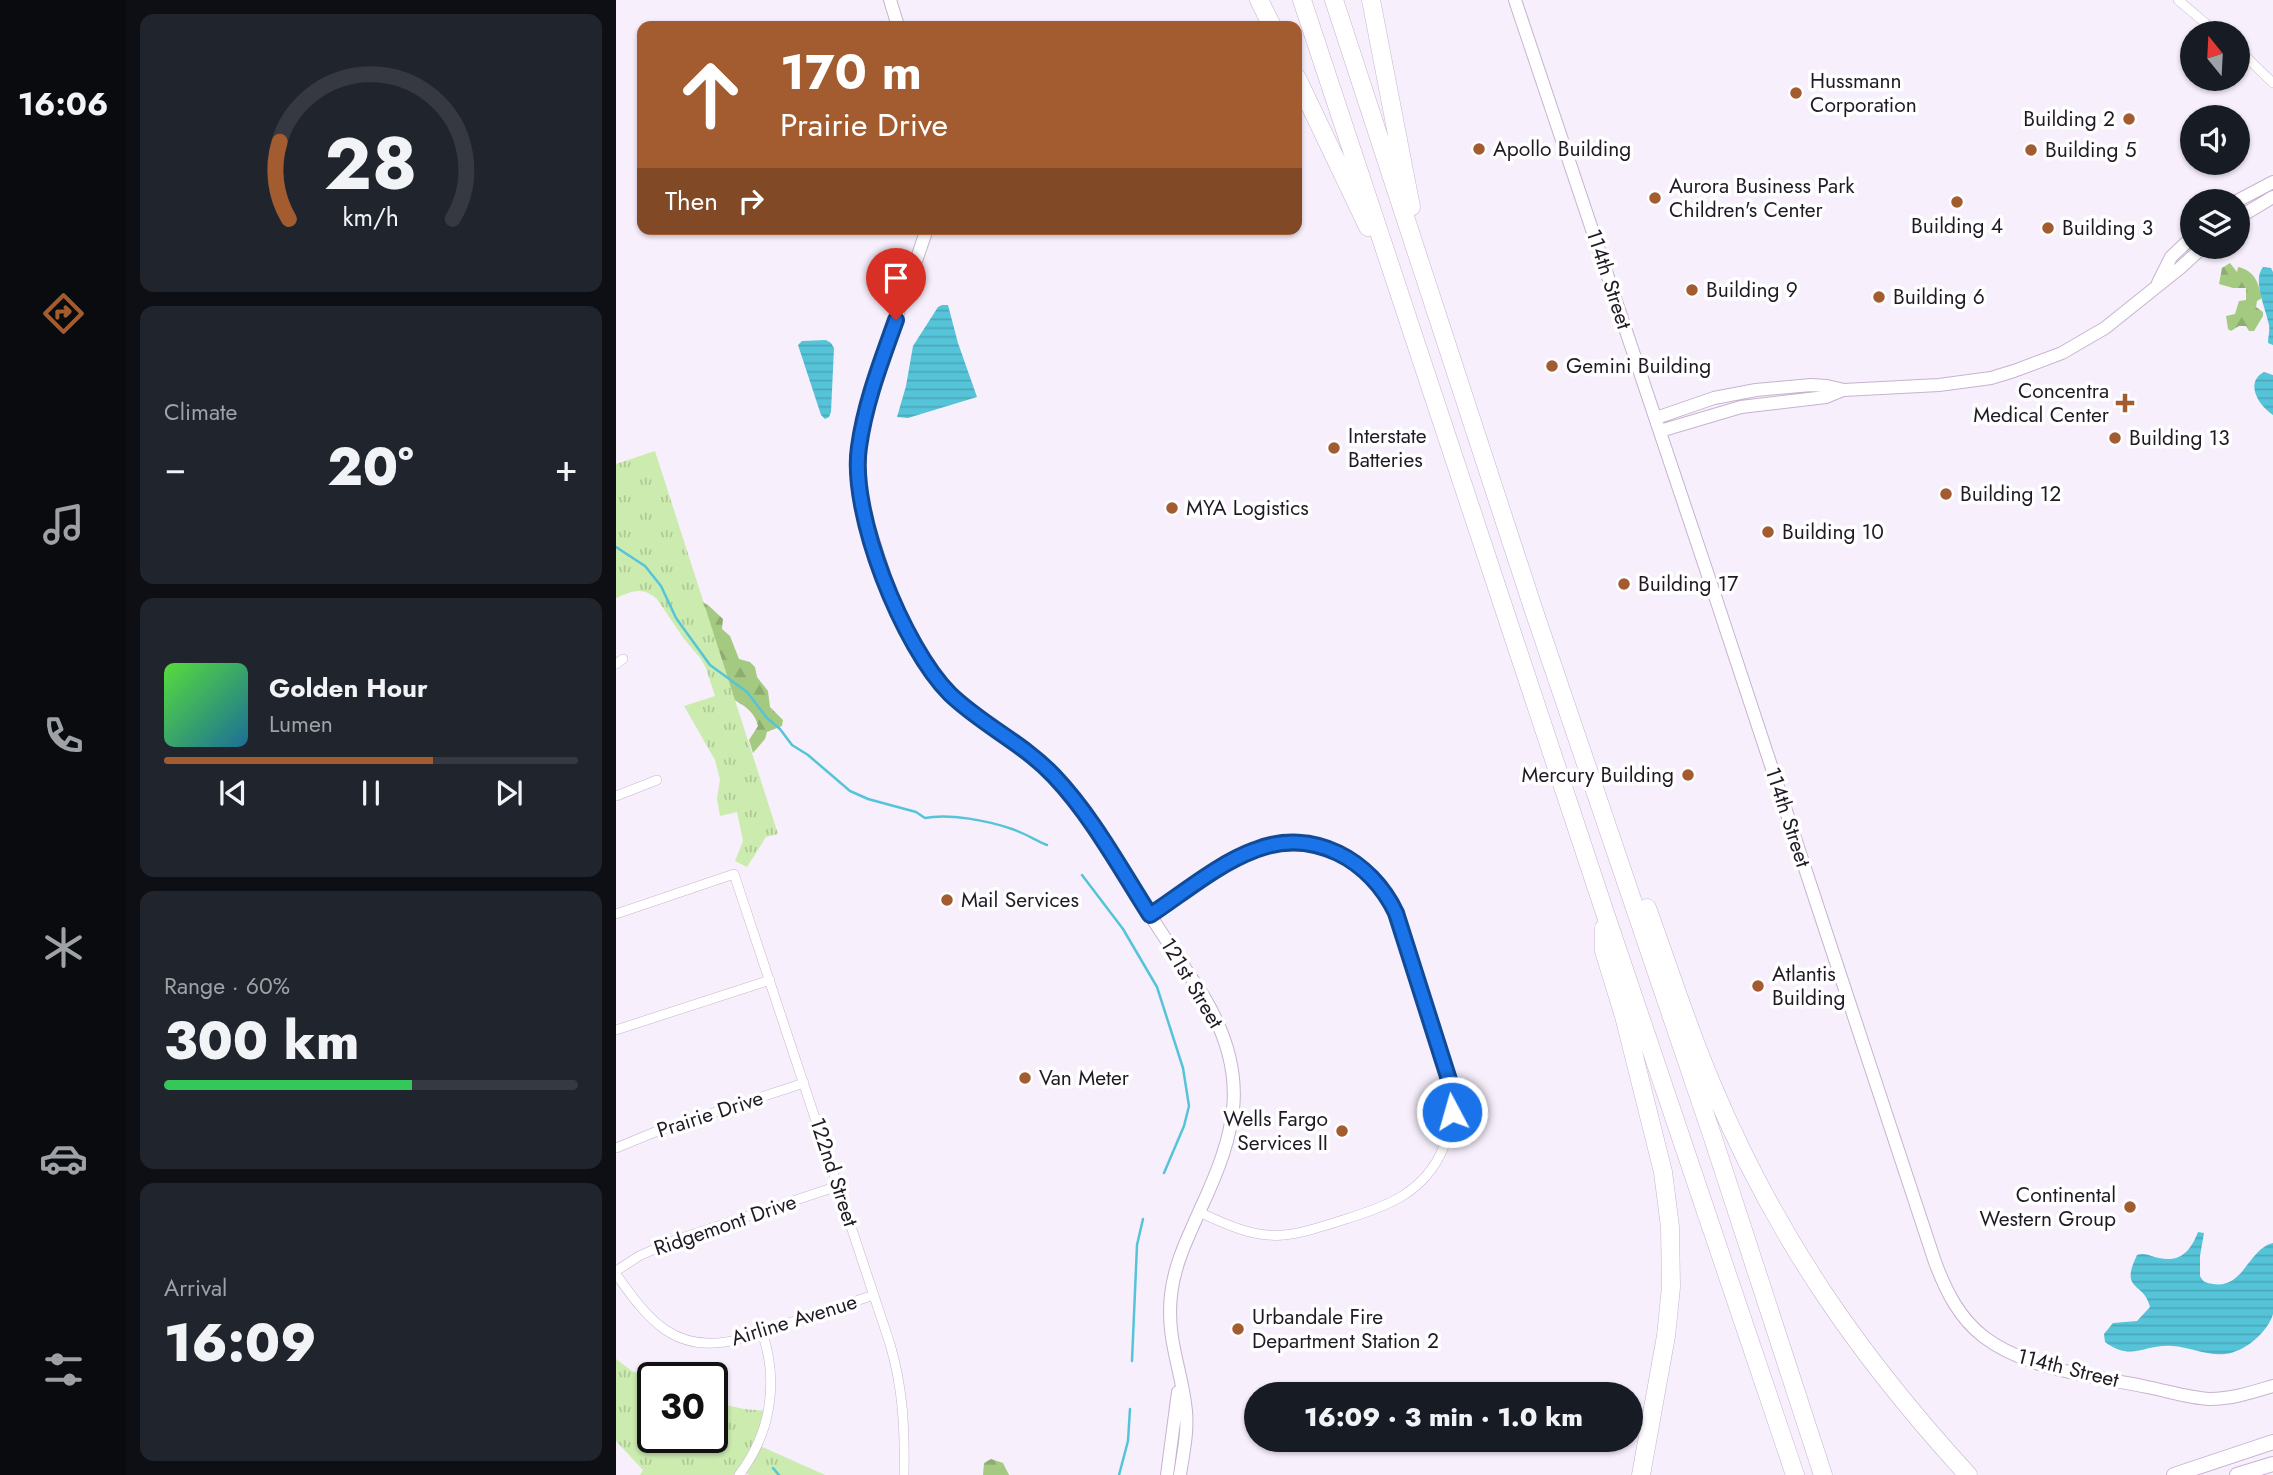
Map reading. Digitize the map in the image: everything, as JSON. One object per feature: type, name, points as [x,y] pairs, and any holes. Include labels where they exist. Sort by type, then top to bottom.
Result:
[{"type":"highway","points":[[1259,0],[1270,21]]},
{"type":"highway","points":[[1302,0],[1795,1475]]},
{"type":"highway","points":[[1334,0],[1533,608],[1712,1135],[1823,1475]]},
{"type":"highway","points":[[1371,0],[1426,282]]},
{"type":"highway","points":[[1302,88],[1400,294]]},
{"type":"highway","points":[[1533,608],[1584,728],[1712,1086],[1753,1175],[1777,1220],[1835,1313],[1917,1419],[1968,1475]]},
{"type":"highway","points":[[1604,910],[1605,951],[1663,1171],[1670,1227],[1671,1287],[1666,1336],[1641,1475]]},
{"type":"highway","points":[[1794,1390],[1830,1475]]},
{"type":"main road","points":[[2174,1475],[2273,1443]]},
{"type":"main road","points":[[2237,1475],[2273,1464]]},
{"type":"street","points":[[890,0],[896,21]]},
{"type":"street","name":"114th Street","points":[[1515,0],[1926,1236],[1948,1295],[1965,1319],[1984,1338],[2022,1359],[2175,1394],[2210,1399],[2229,1398],[2273,1386]]},
{"type":"street","points":[[2178,0],[2203,21]]},
{"type":"street","points":[[2250,61],[2273,83]]},
{"type":"street","points":[[2250,194],[2273,182]]},
{"type":"street","points":[[2250,211],[2273,198]]},
{"type":"street","name":"121st Street","points":[[925,235],[874,382],[859,447],[859,489],[874,548],[900,619],[915,649],[934,675],[965,708],[1020,746],[1053,774],[1081,809],[1213,1012],[1232,1065],[1232,1129],[1224,1157],[1180,1257],[1171,1293],[1170,1332],[1186,1410],[1180,1475]]},
{"type":"street","points":[[2157,284],[2171,257],[2180,248]]},
{"type":"street","points":[[1656,418],[1714,398],[1756,390],[1811,385],[1844,390],[1964,382],[2027,367],[2062,353],[2105,328],[2190,259]]},
{"type":"street","points":[[1660,431],[1741,407],[1826,397],[1844,390]]},
{"type":"street","points":[[616,796],[657,780]]},
{"type":"street","points":[[1150,915],[1244,854],[1265,846],[1287,842],[1327,848],[1353,860],[1375,879],[1396,913],[1451,1086],[1452,1112],[1446,1141],[1427,1176],[1401,1198],[1376,1210],[1309,1231],[1283,1236],[1256,1235],[1199,1212]]},
{"type":"street","name":"122nd Street","points":[[616,914],[734,874],[898,1370],[904,1417],[904,1475]]},
{"type":"street","points":[[616,1030],[770,980]]},
{"type":"street","name":"Prairie Drive","points":[[616,1148],[655,1132],[804,1083]]},
{"type":"street","name":"Ridgemont Drive","points":[[616,1272],[639,1256],[664,1244],[838,1186]]},
{"type":"street","name":"Airline Avenue","points":[[616,1272],[646,1315],[656,1324],[677,1337],[703,1343],[719,1343],[762,1332],[874,1295]]},
{"type":"street","points":[[738,1475],[762,1435],[770,1404],[771,1369],[762,1332]]},
{"type":"street","name":"121st Street","points":[[1167,1475],[1179,1378]]},
{"type":"green space","points":[[2230,263],[2237,272],[2238,267],[2248,271],[2259,287],[2262,298],[2257,301],[2256,307],[2263,312],[2263,316],[2254,331],[2249,331],[2246,326],[2239,326],[2231,331],[2228,329],[2226,316],[2235,314],[2239,301],[2246,300],[2246,288],[2219,284],[2222,268]]},
{"type":"green space","points":[[655,451],[778,834],[766,837],[747,867],[735,861],[743,841],[737,812],[720,816],[717,799],[720,779],[715,760],[684,706],[715,696],[706,668],[652,595],[637,591],[616,598],[616,464]]},
{"type":"green space","points":[[616,466],[700,601],[723,619],[722,629],[730,636],[739,659],[750,662],[755,667],[757,677],[768,691],[770,707],[783,720],[782,726],[767,732],[765,739],[753,753],[749,740],[758,726],[756,721],[748,709],[730,698]]},
{"type":"green space","points":[[616,1359],[637,1373],[637,1453],[728,1453],[728,1406],[768,1411],[758,1445],[825,1475],[749,1475],[742,1470],[738,1475],[640,1475],[643,1470],[616,1441]]},
{"type":"green space","points":[[991,1459],[1003,1463],[1009,1475],[983,1475],[984,1463]]},
{"type":"water","points":[[2263,267],[2271,268],[2273,272],[2273,345],[2268,343],[2269,325],[2259,287]]},
{"type":"water","points":[[948,305],[977,397],[908,418],[897,417],[913,346],[938,307]]},
{"type":"water","points":[[826,340],[834,348],[831,412],[825,419],[821,415],[798,345],[802,341]]},
{"type":"water","points":[[2264,372],[2273,375],[2273,415],[2263,406],[2254,388],[2258,377]]},
{"type":"water","points":[[2198,1232],[2204,1233],[2200,1276],[2205,1282],[2213,1284],[2232,1281],[2257,1253],[2273,1243],[2273,1314],[2261,1334],[2248,1345],[2225,1354],[2172,1346],[2131,1352],[2114,1348],[2105,1342],[2104,1334],[2113,1323],[2137,1321],[2150,1307],[2143,1293],[2132,1281],[2132,1267],[2137,1255],[2146,1254],[2167,1259],[2179,1257],[2192,1244]]},
{"type":"waterway","points":[[616,547],[645,566],[661,586],[676,618],[710,665],[747,692],[792,745],[808,755],[850,791],[868,799],[916,812],[925,818],[957,817],[1003,826],[1047,845]]},
{"type":"waterway","points":[[1082,875],[1123,929],[1157,987],[1183,1068],[1189,1106],[1184,1126],[1164,1173]]},
{"type":"waterway","points":[[1132,1361],[1137,1245],[1143,1219]]},
{"type":"waterway","points":[[1119,1475],[1128,1441],[1130,1409]]},
{"type":"waterway","points":[[773,1468],[779,1475]]},
{"type":"place","name":"Hussmann Corporation","points":[[1796,93]]},
{"type":"place","name":"Building 2","points":[[2129,119]]},
{"type":"place","name":"Apollo Building","points":[[1479,149]]},
{"type":"place","name":"Building 5","points":[[2031,150]]},
{"type":"place","name":"Aurora Business Park Children's Center","points":[[1655,198]]},
{"type":"place","name":"Building 4","points":[[1957,202]]},
{"type":"place","name":"Building 3","points":[[2048,228]]},
{"type":"place","name":"Building 9","points":[[1692,290]]},
{"type":"place","name":"Building 6","points":[[1879,297]]},
{"type":"place","name":"Gemini Building","points":[[1552,366]]},
{"type":"place","name":"Concentra Medical Center","points":[[2125,403]]},
{"type":"place","name":"Building 13","points":[[2115,438]]},
{"type":"place","name":"Interstate Batteries","points":[[1334,448]]},
{"type":"place","name":"Building 12","points":[[1946,494]]},
{"type":"place","name":"MYA Logistics","points":[[1172,508]]},
{"type":"place","name":"Building 10","points":[[1768,532]]},
{"type":"place","name":"Building 17","points":[[1624,584]]},
{"type":"place","name":"Mercury Building","points":[[1688,775]]},
{"type":"place","name":"Mail Services","points":[[947,900]]},
{"type":"place","name":"Atlantis Building","points":[[1758,986]]},
{"type":"place","name":"Van Meter","points":[[1025,1078]]},
{"type":"place","name":"Wells Fargo Services II","points":[[1342,1131]]},
{"type":"place","name":"Continental Western Group","points":[[2130,1207]]},
{"type":"place","name":"Urbandale Fire Department Station 2","points":[[1238,1329]]},
{"type":"route","points":[[896,320],[867,403],[859,447],[859,489],[867,527],[892,599],[921,658],[965,708],[1020,746],[1053,774],[1081,809],[1150,915],[1233,860],[1272,844],[1313,844],[1341,853],[1364,869],[1384,891],[1396,913],[1451,1086],[1452,1112]]}]
